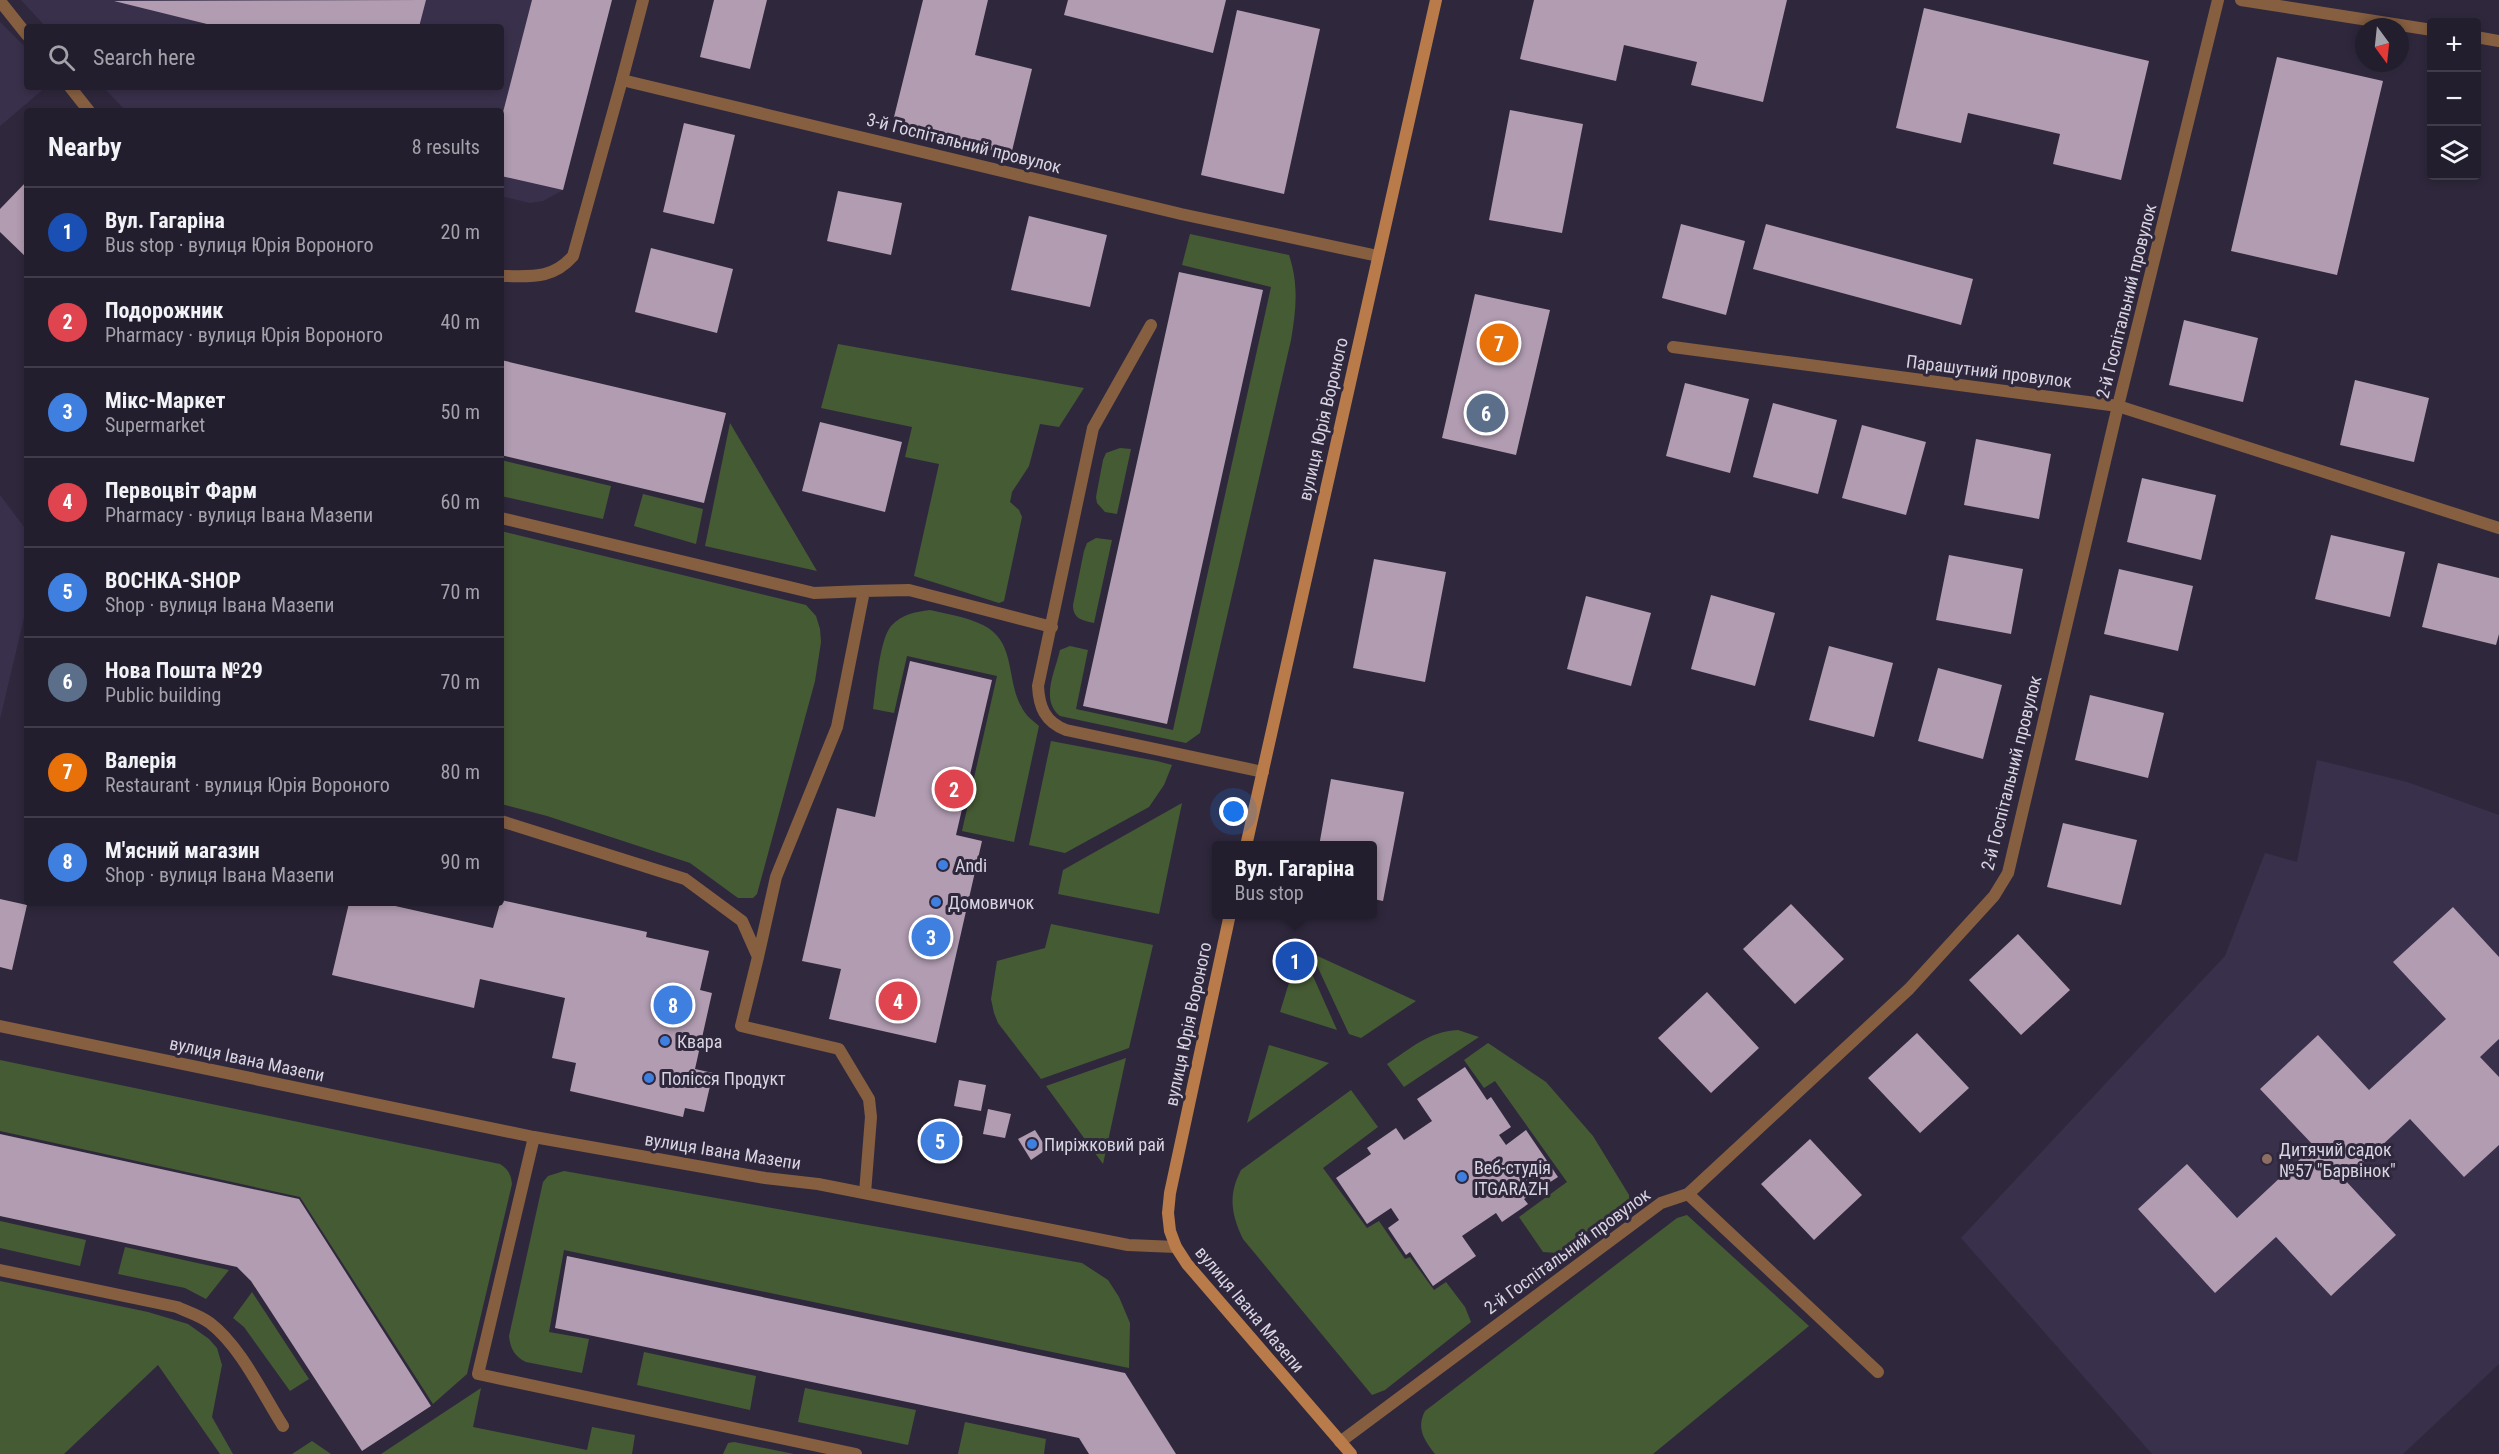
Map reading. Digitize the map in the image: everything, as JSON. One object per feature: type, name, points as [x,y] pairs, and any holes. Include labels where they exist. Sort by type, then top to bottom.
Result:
[{"type":"main road","name":"вулиця Юрія Вороного","points":[[1247,841],[1436,0]]},
{"type":"main road","name":"вулиця Юрія Вороного","points":[[1176,1247],[1170,1231],[1168,1213],[1170,1193],[1229,919]]},
{"type":"main road","name":"вулиця Івана Мазепи","points":[[1176,1247],[1203,1285],[1351,1454]]},
{"type":"street","points":[[504,276],[535,276],[552,273],[563,267],[573,256],[643,0]]},
{"type":"street","name":"2-й Госпітальний провулок","points":[[1340,1442],[1661,1203],[1688,1194],[1909,989],[1994,896],[2008,873],[2118,406],[2218,0]]},
{"type":"street","points":[[2241,0],[2427,29]]},
{"type":"street","points":[[0,2],[24,31]]},
{"type":"street","points":[[2481,38],[2499,41]]},
{"type":"street","name":"3-й Госпітальний провулок","points":[[622,80],[1181,214],[1378,256]]},
{"type":"street","points":[[72,90],[87,108]]},
{"type":"street","points":[[1151,326],[1093,428],[1038,686],[1038,700],[1043,713],[1053,725],[1066,730],[1263,772]]},
{"type":"street","name":"Парашутний провулок","points":[[1673,347],[2118,406],[2499,528]]},
{"type":"street","points":[[504,519],[814,593],[909,590],[1052,627]]},
{"type":"street","points":[[864,591],[837,727],[776,877],[741,1026],[839,1049],[869,1099],[871,1118],[865,1193]]},
{"type":"street","points":[[504,822],[685,879],[742,921],[758,957]]},
{"type":"street","name":"вулиця Івана Мазепи","points":[[0,1026],[534,1137],[765,1178],[818,1184],[1128,1245],[1176,1247]]},
{"type":"street","points":[[534,1137],[478,1374],[856,1454]]},
{"type":"street","points":[[1688,1194],[1878,1371]]},
{"type":"street","points":[[0,1270],[177,1307],[210,1322],[228,1340],[283,1426]]},
{"type":"shaded area","points":[[21,0],[612,0],[563,190],[543,201],[530,203],[504,197],[504,108],[123,108],[106,90],[504,90],[504,24],[43,24]]},
{"type":"shaded area","points":[[0,22],[24,46],[24,90],[42,90],[0,126]]},
{"type":"shaded area","points":[[0,495],[24,527],[24,618],[0,719]]},
{"type":"shaded area","name":"Дитячий садок №57 \"Барвінок\"","points":[[2317,760],[2407,782],[2499,815],[2499,1364],[2403,1454],[2152,1454],[1961,1238],[2225,956],[2265,853],[2297,862]]},
{"type":"green space","points":[[1190,234],[1289,255],[1296,298],[1291,340],[1200,733],[1186,743],[1060,716],[1054,709],[1050,694],[1060,650],[1070,646],[1088,650],[1076,709],[1173,730],[1271,287],[1182,265]]},
{"type":"green space","points":[[838,344],[1084,388],[1059,427],[1040,424],[1029,466],[1012,492],[1010,502],[1019,510],[1022,517],[1004,601],[999,603],[914,576],[939,464],[905,457],[912,427],[821,408]]},
{"type":"green space","points":[[730,423],[817,571],[705,546]]},
{"type":"green space","points":[[1120,448],[1131,449],[1117,514],[1105,512],[1097,503],[1096,497],[1106,453]]},
{"type":"green space","points":[[504,461],[611,486],[603,519],[504,497]]},
{"type":"green space","points":[[643,494],[703,509],[696,544],[634,526]]},
{"type":"green space","points":[[504,532],[806,605],[816,616],[821,642],[815,681],[757,894],[753,898],[738,898],[690,863],[547,816],[504,805]]},
{"type":"green space","points":[[1096,538],[1112,540],[1094,623],[1076,616],[1073,605],[1084,551],[1087,543]]},
{"type":"green space","points":[[930,610],[970,620],[993,632],[1006,651],[1016,695],[1021,706],[1039,726],[1014,842],[962,831],[997,676],[907,656],[894,713],[873,709],[881,654],[891,626],[904,616]]},
{"type":"green space","points":[[1051,741],[1172,765],[1164,785],[1149,807],[1065,853],[1029,845]]},
{"type":"green space","points":[[1182,803],[1159,914],[1058,894],[1063,870]]},
{"type":"green space","points":[[1051,924],[1153,945],[1129,1048],[1041,1079],[998,1023],[991,999],[997,961],[1045,948]]},
{"type":"green space","points":[[1300,947],[1337,1030],[1280,1012]]},
{"type":"green space","points":[[1311,953],[1416,1001],[1361,1038],[1349,1034]]},
{"type":"green space","points":[[1458,1030],[1479,1037],[1404,1087],[1387,1064],[1429,1037]]},
{"type":"green space","points":[[1488,1043],[1546,1082],[1593,1136],[1629,1195],[1629,1201],[1558,1253],[1543,1252],[1519,1217],[1567,1182],[1495,1081],[1484,1088],[1464,1060]]},
{"type":"green space","points":[[1269,1045],[1329,1063],[1247,1123]]},
{"type":"green space","points":[[1126,1058],[1103,1164],[1046,1086]]},
{"type":"green space","points":[[0,1060],[500,1164],[509,1172],[512,1184],[467,1374],[433,1404],[300,1197],[0,1131]]},
{"type":"green space","points":[[1351,1090],[1378,1127],[1323,1168],[1367,1228],[1379,1221],[1405,1259],[1410,1257],[1434,1290],[1446,1282],[1465,1307],[1471,1322],[1385,1390],[1372,1395],[1243,1239],[1233,1204],[1234,1188],[1241,1170]]},
{"type":"green space","points":[[564,1171],[1082,1263],[1108,1280],[1119,1297],[1130,1323],[1129,1368],[564,1250],[549,1332],[589,1339],[582,1373],[526,1362],[514,1352],[509,1336],[543,1182],[548,1176]]},
{"type":"green space","points":[[1687,1215],[1809,1326],[1653,1454],[1435,1454],[1422,1434],[1421,1423],[1425,1411],[1677,1218]]},
{"type":"green space","points":[[0,1221],[86,1240],[80,1266],[0,1248]]},
{"type":"green space","points":[[125,1247],[229,1270],[206,1299],[185,1288],[118,1274]]},
{"type":"green space","points":[[0,1281],[148,1312],[188,1324],[209,1339],[217,1348],[222,1365],[212,1417],[233,1454],[220,1454],[158,1365],[64,1454],[0,1454]]},
{"type":"green space","points":[[252,1292],[309,1379],[290,1391],[244,1327],[233,1318]]},
{"type":"green space","points":[[644,1352],[756,1376],[750,1410],[637,1385]]},
{"type":"green space","points":[[481,1388],[473,1427],[587,1450],[592,1427],[635,1435],[632,1454],[381,1454]]},
{"type":"green space","points":[[805,1388],[916,1410],[908,1445],[798,1422]]},
{"type":"green space","points":[[965,1422],[1046,1439],[1044,1454],[958,1454]]},
{"type":"green space","points":[[312,1441],[331,1454],[292,1454]]},
{"type":"green space","points":[[734,1442],[794,1454],[723,1454],[728,1443]]},
{"type":"building","points":[[426,0],[420,24],[207,24],[114,1]]},
{"type":"building","points":[[532,0],[612,0],[563,190],[504,177],[504,108]]},
{"type":"building","points":[[714,0],[767,0],[750,69],[700,57]]},
{"type":"building","points":[[923,0],[988,0],[975,55],[1032,69],[1011,155],[892,125]]},
{"type":"building","points":[[1068,0],[1226,0],[1213,53],[1064,15]]},
{"type":"building","points":[[1534,0],[1787,0],[1763,102],[1691,85],[1697,62],[1624,45],[1616,81],[1520,59]]},
{"type":"building","points":[[1924,8],[2149,61],[2121,180],[2053,164],[2060,134],[1968,113],[1961,143],[1896,128]]},
{"type":"building","points":[[1237,10],[1320,29],[1284,194],[1201,175]]},
{"type":"building","points":[[2277,57],[2383,81],[2337,275],[2231,251]]},
{"type":"building","points":[[1510,110],[1583,124],[1562,233],[1489,220]]},
{"type":"building","points":[[684,123],[735,135],[714,224],[663,212]]},
{"type":"building","points":[[24,184],[24,255],[0,232],[0,209]]},
{"type":"building","points":[[838,191],[902,203],[891,255],[827,241]]},
{"type":"building","points":[[1029,216],[1107,235],[1090,307],[1011,290]]},
{"type":"building","points":[[1681,224],[1745,241],[1726,315],[1662,298]]},
{"type":"building","points":[[1766,224],[1973,279],[1961,325],[1753,269]]},
{"type":"building","points":[[651,248],[733,269],[717,333],[635,312]]},
{"type":"building","points":[[1179,272],[1263,290],[1167,724],[1083,706]]},
{"type":"building","points":[[1475,294],[1550,310],[1516,455],[1442,438]]},
{"type":"building","points":[[2184,320],[2258,338],[2243,402],[2169,385]]},
{"type":"building","points":[[504,361],[726,413],[704,503],[504,456]]},
{"type":"building","points":[[2355,380],[2429,398],[2414,462],[2340,445]]},
{"type":"building","points":[[1685,383],[1749,399],[1730,473],[1666,456]]},
{"type":"building","points":[[1773,403],[1837,420],[1818,494],[1753,477]]},
{"type":"building","points":[[820,422],[902,442],[885,512],[802,491]]},
{"type":"building","points":[[1862,425],[1926,442],[1906,515],[1842,498]]},
{"type":"building","points":[[1976,439],[2051,454],[2039,519],[1964,505]]},
{"type":"building","points":[[2142,478],[2216,495],[2201,560],[2127,542]]},
{"type":"building","points":[[2331,535],[2405,552],[2390,617],[2315,599]]},
{"type":"building","points":[[1949,555],[2023,569],[2011,634],[1936,620]]},
{"type":"building","points":[[1374,559],[1446,572],[1425,682],[1353,668]]},
{"type":"building","points":[[2438,563],[2499,578],[2499,634],[2496,645],[2422,627]]},
{"type":"building","points":[[2119,569],[2193,586],[2178,651],[2104,634]]},
{"type":"building","points":[[1711,595],[1775,613],[1755,686],[1691,669]]},
{"type":"building","points":[[1586,596],[1651,613],[1631,686],[1567,669]]},
{"type":"building","points":[[1829,646],[1893,663],[1874,737],[1809,720]]},
{"type":"building","points":[[910,661],[992,680],[956,835],[982,841],[936,1043],[829,1019],[841,969],[802,961],[837,808],[875,817]]},
{"type":"building","points":[[1938,668],[2002,685],[1983,759],[1918,741]]},
{"type":"building","points":[[2090,695],[2164,713],[2148,778],[2075,760]]},
{"type":"building","points":[[1331,779],[1404,792],[1383,901],[1377,900],[1377,841],[1320,841]]},
{"type":"building","points":[[2063,823],[2137,840],[2121,905],[2047,887]]},
{"type":"building","points":[[0,899],[27,906],[12,970],[0,967]]},
{"type":"building","points":[[504,901],[647,932],[646,937],[709,951],[700,990],[712,993],[695,1069],[713,1073],[704,1112],[685,1108],[683,1117],[570,1091],[576,1063],[552,1058],[565,998],[480,979],[474,1008],[332,975],[348,906],[395,906],[493,928],[499,906],[504,906]]},
{"type":"building","points":[[1791,904],[1844,959],[1795,1004],[1743,949]]},
{"type":"building","name":"Дитячий садок №57 \"Барвінок\"","points":[[2453,907],[2499,957],[2499,1039],[2480,1057],[2499,1077],[2499,1145],[2464,1177],[2410,1119],[2345,1180],[2396,1235],[2331,1296],[2276,1237],[2215,1293],[2138,1209],[2187,1164],[2237,1218],[2314,1146],[2260,1089],[2318,1035],[2369,1090],[2446,1019],[2393,962]]},
{"type":"building","points":[[2018,934],[2070,990],[2021,1035],[1969,980]]},
{"type":"building","points":[[1707,992],[1759,1048],[1711,1093],[1658,1038]]},
{"type":"building","points":[[1917,1033],[1969,1088],[1920,1133],[1868,1078]]},
{"type":"building","points":[[1465,1067],[1487,1100],[1491,1097],[1511,1127],[1499,1135],[1506,1145],[1526,1130],[1558,1177],[1524,1199],[1528,1204],[1502,1222],[1496,1213],[1462,1236],[1476,1256],[1433,1286],[1410,1252],[1406,1255],[1388,1228],[1399,1220],[1391,1208],[1367,1224],[1336,1178],[1371,1154],[1367,1148],[1396,1128],[1404,1140],[1432,1121],[1417,1099]]},
{"type":"building","points":[[959,1080],[986,1085],[981,1111],[954,1106]]},
{"type":"building","points":[[988,1109],[1011,1114],[1005,1138],[983,1134]]},
{"type":"building","points":[[922,1127],[963,1136],[958,1155],[918,1145]]},
{"type":"building","name":"Пиріжковий рай","points":[[1035,1130],[1047,1149],[1031,1160],[1018,1139]]},
{"type":"building","points":[[0,1134],[299,1199],[431,1406],[362,1451],[251,1281],[237,1267],[0,1216]]},
{"type":"building","points":[[1810,1139],[1862,1195],[1814,1240],[1761,1184]]},
{"type":"building","points":[[567,1256],[1125,1373],[1176,1454],[1089,1454],[1079,1438],[555,1328]]},
{"type":"place","name":"Валерія","points":[[1499,343]]},
{"type":"place","name":"Нова Пошта №29","points":[[1486,413]]},
{"type":"place","name":"Подорожник","points":[[954,789]]},
{"type":"place","name":"Andi","points":[[943,865]]},
{"type":"place","name":"Домовичок","points":[[936,902]]},
{"type":"place","name":"Мікс-Маркет","points":[[931,937]]},
{"type":"place","name":"Вул. Гагаріна","points":[[1295,961]]},
{"type":"place","name":"Первоцвіт Фарм","points":[[898,1001]]},
{"type":"place","name":"М'ясний магазин","points":[[673,1005]]},
{"type":"place","name":"Квара","points":[[665,1041]]},
{"type":"place","name":"Полісся Продукт","points":[[649,1078]]},
{"type":"place","name":"BOCHKA-SHOP","points":[[940,1141]]},
{"type":"place","name":"Пиріжковий рай","points":[[1032,1144]]},
{"type":"place","name":"Дитячий садок №57 \"Барвінок\"","points":[[2267,1159]]},
{"type":"place","name":"Веб-студія ITGARAZH","points":[[1462,1177]]}]
